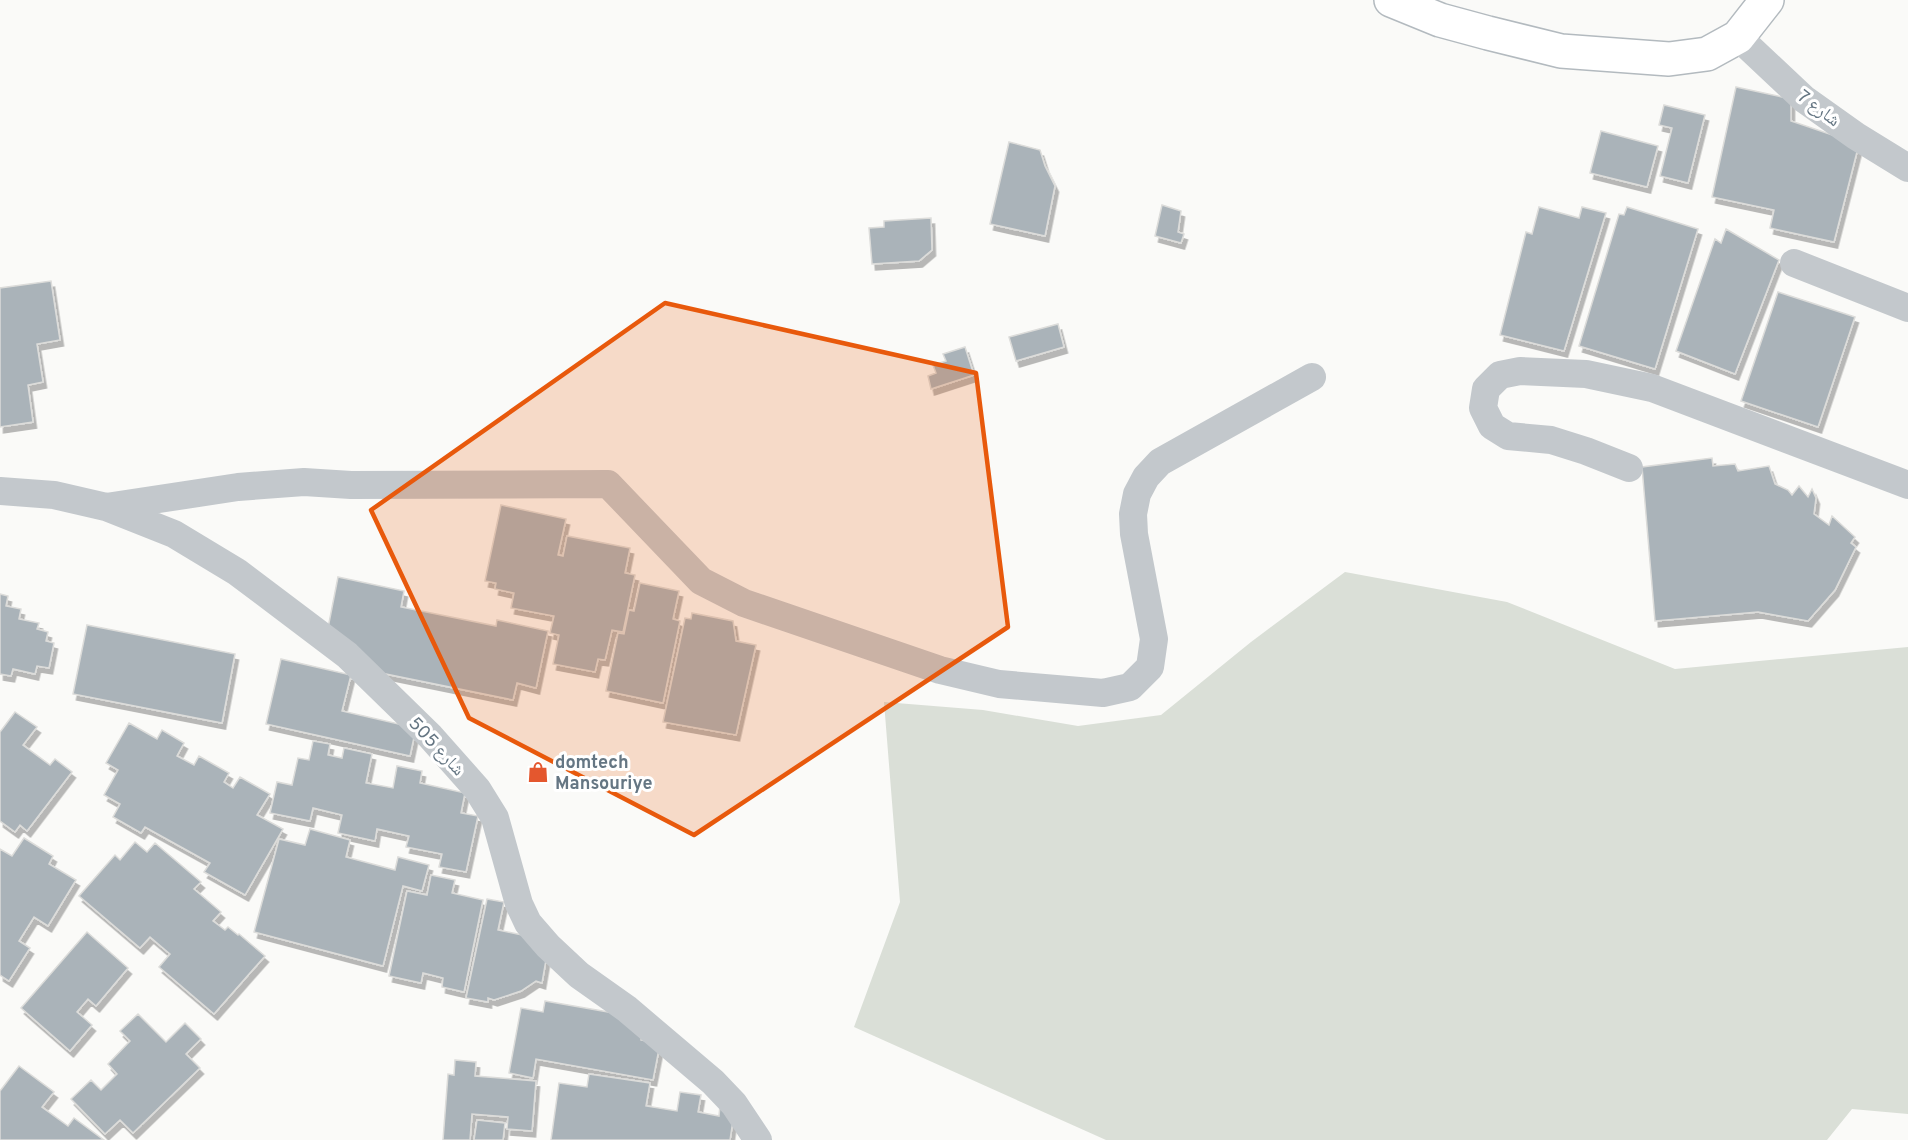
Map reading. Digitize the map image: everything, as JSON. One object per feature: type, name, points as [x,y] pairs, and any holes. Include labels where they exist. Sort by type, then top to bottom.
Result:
[{"type":"street","points":[[1391,0],[1440,20],[1561,51],[1642,58],[1678,58],[1707,54],[1738,37],[1767,0]]},
{"type":"street","name":"شارع 7","points":[[1738,37],[1804,99],[1856,136],[1908,168]]},
{"type":"street","points":[[1794,263],[1908,308]]},
{"type":"street","points":[[1629,468],[1551,440],[1508,436],[1492,426],[1483,408],[1486,389],[1500,375],[1520,371],[1586,374],[1652,388],[1908,485]]},
{"type":"street","points":[[106,507],[238,487],[304,483],[351,485],[608,484],[701,581],[744,603],[940,670],[999,684],[1103,693],[1130,687],[1150,667],[1154,639],[1134,534],[1133,514],[1137,494],[1146,477],[1160,462],[1312,377]]},
{"type":"street","name":"شارع 505","points":[[0,491],[54,495],[106,507],[174,534],[237,572],[346,655],[430,736],[477,789],[495,818],[519,904],[528,923],[548,946],[579,975],[627,1009],[713,1082],[734,1104],[758,1140]]},
{"type":"highlighted area","points":[[665,303],[976,373],[1008,627],[694,835],[469,718],[371,510]]},
{"type":"shaded area","points":[[1345,572],[1507,602],[1675,669],[1908,647],[1908,1114],[1852,1109],[1827,1140],[1106,1140],[854,1027],[900,902],[884,702],[983,710],[1078,726],[1161,715],[1251,642]]},
{"type":"building","points":[[1736,87],[1791,99],[1791,121],[1859,144],[1834,242],[1770,228],[1774,210],[1712,197]]},
{"type":"building","points":[[1664,105],[1705,115],[1688,183],[1660,176],[1672,128],[1659,125]]},
{"type":"building","points":[[1601,131],[1658,146],[1647,187],[1590,173]]},
{"type":"building","points":[[1009,142],[1040,150],[1055,186],[1045,236],[990,224]]},
{"type":"building","points":[[1162,205],[1181,211],[1178,232],[1184,234],[1181,243],[1155,236]]},
{"type":"building","points":[[1539,207],[1579,218],[1582,207],[1606,213],[1564,351],[1500,335],[1526,232],[1532,234]]},
{"type":"building","points":[[1627,207],[1698,229],[1655,369],[1579,346],[1619,214],[1624,215]]},
{"type":"building","points":[[931,218],[932,250],[919,261],[872,264],[869,228],[884,227],[884,221]]},
{"type":"building","points":[[1726,229],[1779,260],[1735,374],[1676,351],[1715,239],[1721,243]]},
{"type":"building","points":[[51,281],[60,340],[37,344],[43,382],[28,385],[33,422],[0,427],[0,288]]},
{"type":"building","points":[[1778,292],[1855,317],[1818,427],[1741,401]]},
{"type":"building","points":[[1058,324],[1064,347],[1016,361],[1009,337]]},
{"type":"building","points":[[965,347],[974,375],[931,389],[928,376],[936,373],[933,365],[946,361],[943,354]]},
{"type":"building","points":[[1712,458],[1713,466],[1735,464],[1738,471],[1769,466],[1775,484],[1788,490],[1792,495],[1799,486],[1808,497],[1812,489],[1816,498],[1814,514],[1829,525],[1832,516],[1855,537],[1851,543],[1856,547],[1835,590],[1808,621],[1758,612],[1655,621],[1642,467]]},
{"type":"building","points":[[501,505],[566,519],[558,555],[563,556],[567,536],[630,548],[625,573],[635,575],[623,632],[612,630],[605,660],[598,659],[595,672],[553,664],[559,635],[550,633],[554,616],[511,608],[514,593],[495,589],[496,583],[485,581]]},
{"type":"building","points":[[338,577],[404,591],[401,607],[496,626],[497,620],[548,631],[536,688],[517,683],[513,700],[381,673],[328,628]]},
{"type":"building","points":[[640,583],[679,591],[673,619],[680,621],[663,703],[606,691],[618,633],[624,634],[629,610],[634,611]]},
{"type":"building","points":[[0,594],[8,596],[6,606],[21,609],[19,619],[39,623],[37,629],[48,632],[46,641],[54,643],[49,668],[37,666],[35,674],[13,669],[11,676],[0,674]]},
{"type":"building","points":[[692,613],[733,621],[736,641],[756,645],[736,735],[663,722],[685,618],[691,619]]},
{"type":"building","points":[[87,625],[235,654],[222,723],[73,694]]},
{"type":"building","points":[[281,659],[351,675],[342,711],[416,728],[410,756],[266,724]]},
{"type":"building","points":[[15,712],[37,727],[23,745],[50,765],[55,759],[72,772],[27,831],[20,825],[15,832],[0,821],[0,732]]},
{"type":"building","points":[[129,723],[157,739],[162,730],[184,743],[177,756],[194,765],[199,756],[229,773],[224,782],[233,788],[240,777],[270,794],[257,815],[283,829],[245,895],[204,872],[210,863],[145,827],[141,833],[113,817],[120,804],[104,795],[118,770],[106,763]]},
{"type":"building","points":[[313,741],[330,744],[328,755],[342,758],[344,748],[372,754],[366,783],[393,788],[397,766],[422,771],[420,783],[465,793],[461,813],[478,816],[466,872],[439,867],[442,854],[406,847],[409,836],[377,829],[375,841],[338,833],[342,815],[313,808],[310,821],[270,813],[277,782],[292,785],[298,758],[309,760]]},
{"type":"building","points":[[310,829],[350,840],[346,857],[395,870],[398,857],[429,865],[422,891],[403,886],[383,966],[254,932],[279,839],[305,845]]},
{"type":"building","points":[[24,838],[53,856],[49,864],[76,880],[48,926],[34,917],[19,941],[30,948],[9,981],[0,975],[0,849],[12,856]]},
{"type":"building","points":[[135,842],[147,852],[155,843],[201,882],[194,889],[221,912],[213,921],[225,930],[228,927],[239,934],[265,956],[214,1014],[159,967],[170,954],[150,937],[140,948],[79,896],[115,855],[120,860]]},
{"type":"building","points":[[431,875],[455,880],[452,893],[483,900],[464,992],[442,987],[443,978],[423,973],[421,983],[389,976],[407,891],[427,895]]},
{"type":"building","points":[[487,899],[504,902],[498,930],[527,936],[546,960],[542,983],[536,981],[521,991],[494,1000],[488,998],[488,1002],[466,998]]},
{"type":"building","points":[[87,932],[128,968],[96,1006],[88,999],[77,1012],[92,1025],[70,1051],[21,1008]]},
{"type":"building","points":[[545,1001],[631,1016],[643,1031],[641,1040],[660,1044],[653,1080],[536,1059],[533,1078],[509,1073],[521,1008],[543,1012]]},
{"type":"building","points":[[138,1014],[166,1042],[185,1023],[201,1039],[186,1054],[200,1068],[133,1133],[120,1120],[105,1134],[71,1099],[91,1080],[101,1090],[117,1074],[108,1064],[130,1041],[120,1031]]},
{"type":"building","points":[[455,1060],[476,1062],[475,1076],[536,1081],[532,1131],[507,1129],[508,1117],[472,1114],[470,1140],[443,1140],[448,1074],[454,1075]]},
{"type":"building","points":[[19,1066],[54,1092],[42,1107],[68,1126],[74,1118],[104,1140],[0,1140],[0,1091]]},
{"type":"building","points":[[589,1074],[650,1083],[646,1106],[677,1111],[680,1092],[701,1095],[698,1112],[719,1116],[720,1105],[735,1107],[730,1140],[551,1140],[559,1083],[587,1087]]},
{"type":"building","points":[[477,1120],[505,1123],[503,1140],[474,1140]]},
{"type":"place","name":"domtech Mansouriye","points":[[538,772]]}]
